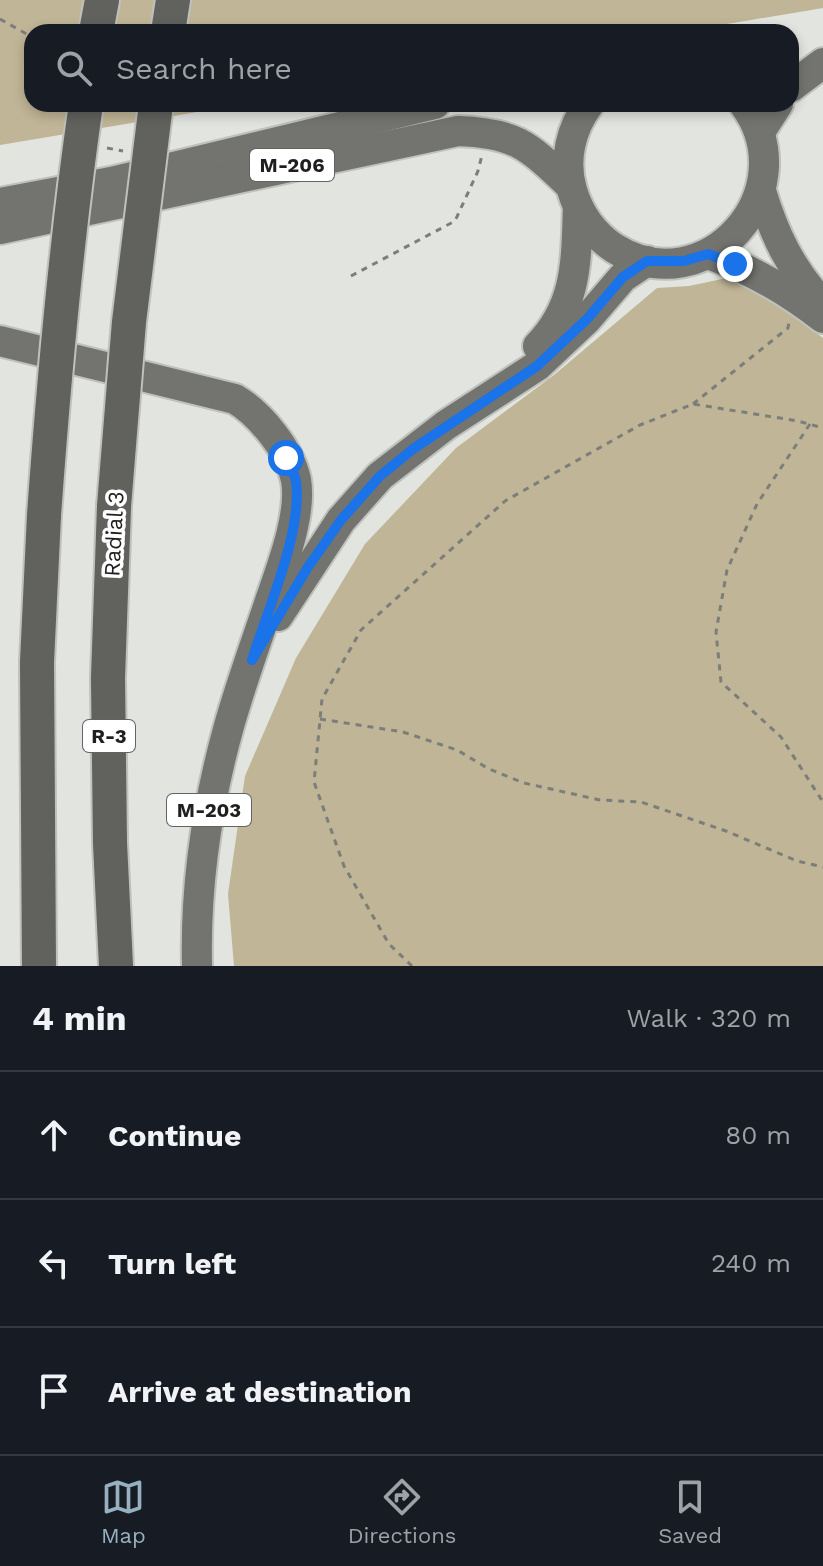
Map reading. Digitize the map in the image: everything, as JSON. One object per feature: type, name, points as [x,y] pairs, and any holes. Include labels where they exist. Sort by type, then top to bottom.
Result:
[{"type":"highway","points":[[98,24],[102,0]]},
{"type":"highway","points":[[169,24],[173,0]]},
{"type":"highway","points":[[24,966],[24,856],[44,515],[57,341],[85,112]]},
{"type":"highway","name":"Radial 3","points":[[116,966],[110,843],[108,678],[114,506],[129,322],[155,112]]},
{"type":"highway","points":[[37,662],[39,966]]},
{"type":"main road","points":[[799,55],[823,44]]},
{"type":"main road","points":[[799,81],[823,63]]},
{"type":"main road","name":"M-206","points":[[0,203],[111,182],[402,112]]},
{"type":"main road","name":"M-203","points":[[197,966],[196,920],[203,840],[230,723],[252,660],[308,567],[341,520],[380,476],[526,359],[551,333],[567,303],[575,276],[570,147],[585,112]]},
{"type":"main road","points":[[574,196],[592,228],[611,246],[647,261],[684,261],[708,254],[741,228],[757,204],[761,191],[765,156],[760,132],[749,112]]},
{"type":"main road","points":[[760,132],[773,112]]},
{"type":"main road","name":"M-206","points":[[0,229],[458,131],[488,132],[508,137],[530,148],[574,196]]},
{"type":"main road","points":[[761,191],[782,250],[823,318]]},
{"type":"main road","points":[[708,254],[810,301]]},
{"type":"main road","name":"M-203","points":[[446,425],[537,366],[587,319],[623,277],[647,261]]},
{"type":"main road","points":[[0,341],[235,399],[250,408],[266,425],[278,441],[296,480],[294,520],[252,660]]},
{"type":"path","points":[[0,19],[24,32]]},
{"type":"path","points":[[351,276],[455,221],[478,171],[488,132]]},
{"type":"path","points":[[412,966],[389,944],[344,866],[314,782],[322,699],[361,630],[505,501],[640,425],[693,404],[788,328],[810,301]]},
{"type":"path","points":[[693,404],[823,428]]},
{"type":"path","points":[[810,424],[757,504],[727,570],[716,632],[721,682],[781,737],[823,802]]},
{"type":"path","points":[[320,719],[403,732],[457,750],[489,769],[524,783],[600,800],[641,802],[726,831],[797,861],[823,867]]},
{"type":"shaded area","points":[[0,0],[823,0],[823,8],[727,24],[24,24],[24,112],[197,112],[0,145]]},
{"type":"shaded area","points":[[727,278],[763,294],[823,338],[823,966],[234,966],[228,894],[245,776],[296,658],[365,544],[456,448],[554,375],[657,288],[689,286]]},
{"type":"route","points":[[286,458],[296,480],[294,520],[252,660],[308,567],[341,520],[380,476],[446,425],[537,366],[587,319],[623,277],[647,261],[672,263],[708,254],[735,264]]}]
